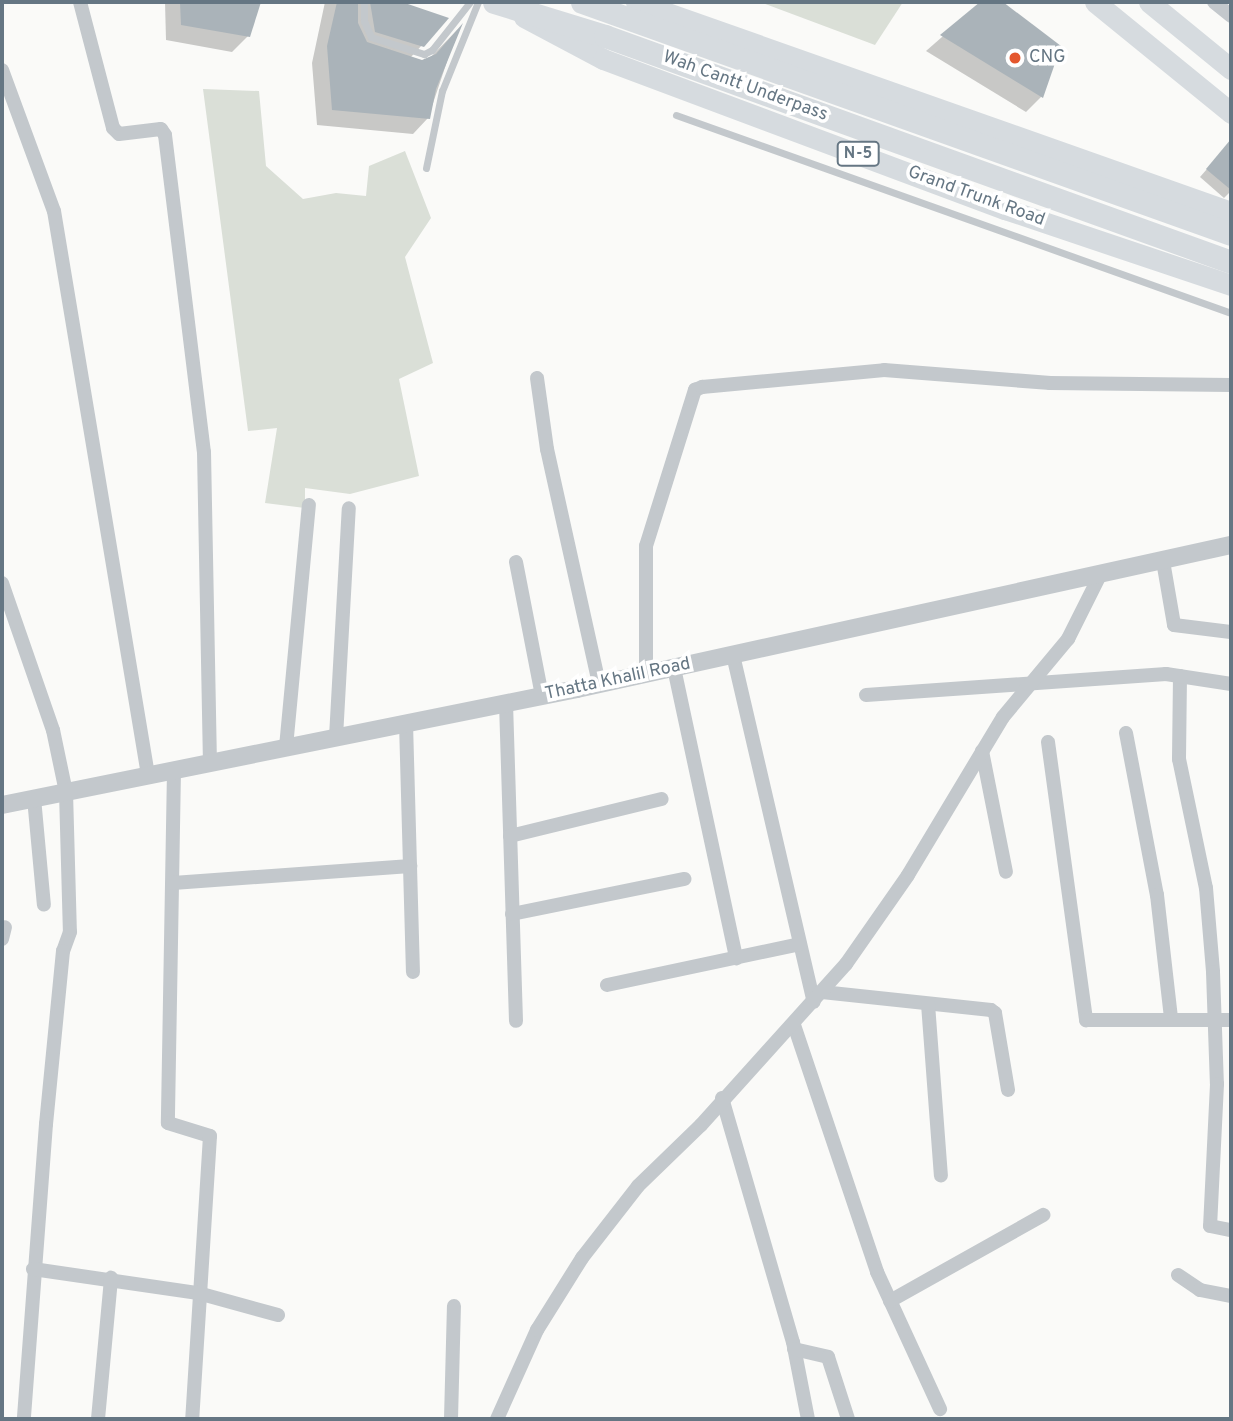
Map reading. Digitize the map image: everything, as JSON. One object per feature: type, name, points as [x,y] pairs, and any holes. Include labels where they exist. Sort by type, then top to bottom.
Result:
[{"type":"highway","name":"Wah Cantt Underpass","points":[[494,2],[605,36],[1231,262]]},
{"type":"highway","name":"Wah Cantt Underpass","points":[[582,2],[1231,234]]},
{"type":"main road","name":"Grand Trunk Road","points":[[494,2],[603,59],[1005,209],[1231,285]]},
{"type":"main road","points":[[636,2],[1231,212]]},
{"type":"main road","points":[[1095,2],[1231,113]]},
{"type":"main road","points":[[1149,2],[1231,69]]},
{"type":"street","points":[[80,2],[113,128],[119,134],[160,129],[165,135],[204,452],[210,763]]},
{"type":"street","points":[[1214,2],[1231,16]]},
{"type":"street","points":[[2,70],[54,211],[148,775]]},
{"type":"street","points":[[646,674],[646,546],[695,390],[702,387],[884,370],[1050,383],[1231,385]]},
{"type":"street","points":[[537,378],[547,449],[599,684]]},
{"type":"street","points":[[286,747],[309,505]]},
{"type":"street","points":[[336,737],[349,508]]},
{"type":"street","name":"Thatta Khalil Road","points":[[2,805],[599,684],[1231,545]]},
{"type":"street","points":[[1163,561],[1174,625],[1231,632]]},
{"type":"street","points":[[516,562],[542,696]]},
{"type":"street","points":[[497,1419],[537,1329],[582,1258],[638,1186],[701,1125],[722,1098],[818,997],[908,875],[982,751],[1031,683],[1068,639],[1100,575]]},
{"type":"street","points":[[2,583],[53,730],[66,792],[70,932],[63,951],[33,1269],[24,1419]]},
{"type":"street","points":[[733,655],[800,944],[818,997]]},
{"type":"street","points":[[674,668],[736,958]]},
{"type":"street","points":[[1180,676],[1179,759],[1207,897],[1215,1021],[1210,1226],[1231,1230]]},
{"type":"street","points":[[866,695],[1180,676],[1231,684]]},
{"type":"street","points":[[506,703],[516,1021]]},
{"type":"street","points":[[406,723],[413,972]]},
{"type":"street","points":[[1126,733],[1157,895],[1171,1017]]},
{"type":"street","points":[[1048,742],[1086,1020],[1171,1017],[1231,1020]]},
{"type":"street","points":[[982,751],[1006,872]]},
{"type":"street","points":[[174,770],[168,1123],[210,1136],[192,1419]]},
{"type":"street","points":[[34,798],[44,905]]},
{"type":"street","points":[[510,836],[662,799]]},
{"type":"street","points":[[173,883],[410,866]]},
{"type":"street","points":[[512,914],[684,879]]},
{"type":"street","points":[[607,985],[800,944]]},
{"type":"street","points":[[818,997],[928,1004],[995,1013],[1008,1090]]},
{"type":"street","points":[[928,1004],[941,1176]]},
{"type":"street","points":[[794,1024],[890,1301],[940,1409]]},
{"type":"street","points":[[722,1098],[794,1349],[808,1419]]},
{"type":"street","points":[[890,1301],[1043,1215]]},
{"type":"street","points":[[33,1269],[111,1278],[198,1293],[278,1315]]},
{"type":"street","points":[[1178,1275],[1200,1290],[1231,1296]]},
{"type":"street","points":[[98,1419],[111,1278]]},
{"type":"street","points":[[451,1419],[454,1306]]},
{"type":"street","points":[[794,1349],[828,1357],[848,1419]]},
{"type":"lane","points":[[364,2],[364,21],[371,37],[424,54],[470,2]]},
{"type":"lane","points":[[426,168],[442,91],[478,2]]},
{"type":"lane","points":[[676,116],[1231,313]]},
{"type":"lane","points":[[998,230],[1005,209]]},
{"type":"shaded area","points":[[760,2],[903,2],[875,45]]},
{"type":"shaded area","points":[[203,89],[259,91],[266,166],[303,199],[336,193],[366,196],[369,166],[405,151],[431,218],[405,257],[433,363],[399,379],[419,476],[350,494],[305,488],[305,508],[265,503],[277,428],[248,431]]},
{"type":"building","points":[[180,2],[261,2],[250,37],[181,25]]},
{"type":"building","points":[[337,2],[358,2],[358,23],[367,42],[422,60],[436,54],[463,23],[436,89],[430,119],[332,110],[327,46]]},
{"type":"building","points":[[370,2],[402,2],[449,18],[424,47],[375,32]]},
{"type":"building","points":[[980,2],[1003,2],[1061,46],[1043,98],[940,35]]},
{"type":"building","points":[[1231,139],[1231,190],[1206,169]]},
{"type":"place","name":"CNG","points":[[1015,58]]}]
